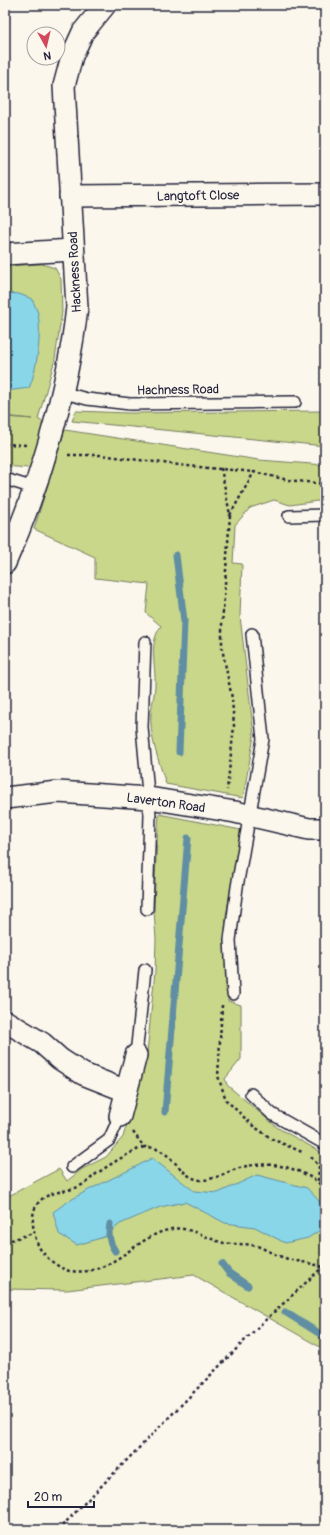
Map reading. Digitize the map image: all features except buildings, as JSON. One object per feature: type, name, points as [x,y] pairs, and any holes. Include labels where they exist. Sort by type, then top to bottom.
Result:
[{"type":"street","name":"Hackness Road","points":[[5,564],[22,524],[34,488],[45,452],[73,342],[77,307],[64,86],[72,56],[83,32],[105,5]]},
{"type":"street","name":"Langtoft Close","points":[[70,196],[325,194]]},
{"type":"street","points":[[5,254],[73,250]]},
{"type":"street","name":"Laverton Road","points":[[5,798],[58,792],[149,798],[225,810],[250,817],[309,829],[325,829]]},
{"type":"street","points":[[5,1021],[42,1043],[60,1059],[84,1074],[126,1091]]},
{"type":"street","points":[[120,1116],[136,1055]]},
{"type":"lane","name":"Hachness Road","points":[[61,392],[87,399],[130,404],[296,402]]},
{"type":"lane","points":[[5,479],[34,488]]},
{"type":"lane","points":[[289,516],[325,515]]},
{"type":"lane","points":[[227,996],[230,940],[237,887],[264,739],[252,634]]},
{"type":"lane","points":[[145,642],[142,727],[150,815],[147,909]]},
{"type":"lane","points":[[136,1055],[146,970]]},
{"type":"lane","points":[[251,1094],[272,1114],[325,1144]]},
{"type":"lane","points":[[72,1168],[109,1140],[120,1116]]},
{"type":"path","points":[[45,452],[61,456],[100,455],[188,466],[220,468],[254,472],[288,480],[325,484]]},
{"type":"path","points":[[220,468],[230,515],[222,648],[232,698],[234,726],[225,810]]},
{"type":"path","points":[[230,515],[254,472]]},
{"type":"path","points":[[227,996],[218,1076],[226,1100],[257,1129],[272,1139],[305,1153]]},
{"type":"path","points":[[120,1116],[144,1147]]},
{"type":"path","points":[[58,1530],[260,1326],[324,1266],[308,1261],[282,1257],[257,1246],[224,1243],[185,1229],[172,1229],[145,1240],[108,1266],[70,1271],[58,1266],[39,1247],[33,1233],[33,1211],[38,1202],[44,1196],[80,1186],[130,1152],[151,1146],[162,1150],[192,1178],[202,1180],[245,1166],[265,1164],[284,1167],[304,1173],[318,1181],[325,1189]]},
{"type":"path","points":[[309,1156],[319,1166],[318,1181]]},
{"type":"path","points":[[5,1242],[33,1233]]},
{"type":"green space","points":[[42,264],[55,268],[61,279],[62,312],[55,359],[38,419],[52,428],[40,469],[5,466],[5,417],[32,419],[5,416],[5,266]]},
{"type":"green space","points":[[76,411],[129,413],[325,411],[325,446],[72,421]]},
{"type":"green space","points":[[65,430],[259,460],[325,465],[325,504],[317,501],[290,505],[274,500],[250,508],[235,525],[233,563],[242,564],[240,616],[254,736],[243,798],[166,784],[155,749],[151,721],[151,712],[155,692],[154,647],[157,633],[161,626],[146,613],[149,584],[95,578],[95,557],[34,529]]},
{"type":"green space","points":[[159,814],[241,830],[226,916],[228,1001],[241,1005],[241,1059],[225,1079],[227,1085],[278,1128],[319,1151],[325,1156],[325,1350],[194,1275],[67,1290],[5,1289],[5,1198],[59,1169],[67,1181],[82,1169],[106,1157],[123,1137],[147,1053],[155,971],[156,939],[154,911]]},
{"type":"water","points":[[5,293],[19,294],[32,299],[38,314],[39,322],[39,341],[36,362],[29,388],[6,391]]},
{"type":"water","points":[[152,1158],[194,1191],[218,1193],[257,1175],[307,1188],[319,1201],[325,1215],[325,1227],[308,1238],[285,1243],[255,1227],[225,1223],[185,1202],[160,1207],[120,1224],[104,1237],[77,1245],[59,1234],[53,1212],[76,1197]]},
{"type":"waterway","points":[[176,555],[184,621],[179,752]]},
{"type":"waterway","points":[[165,1112],[188,838]]},
{"type":"waterway","points":[[110,1224],[109,1232],[111,1245],[115,1251]]},
{"type":"waterway","points":[[222,1264],[229,1273],[248,1286]]},
{"type":"waterway","points":[[285,1312],[325,1337]]}]
